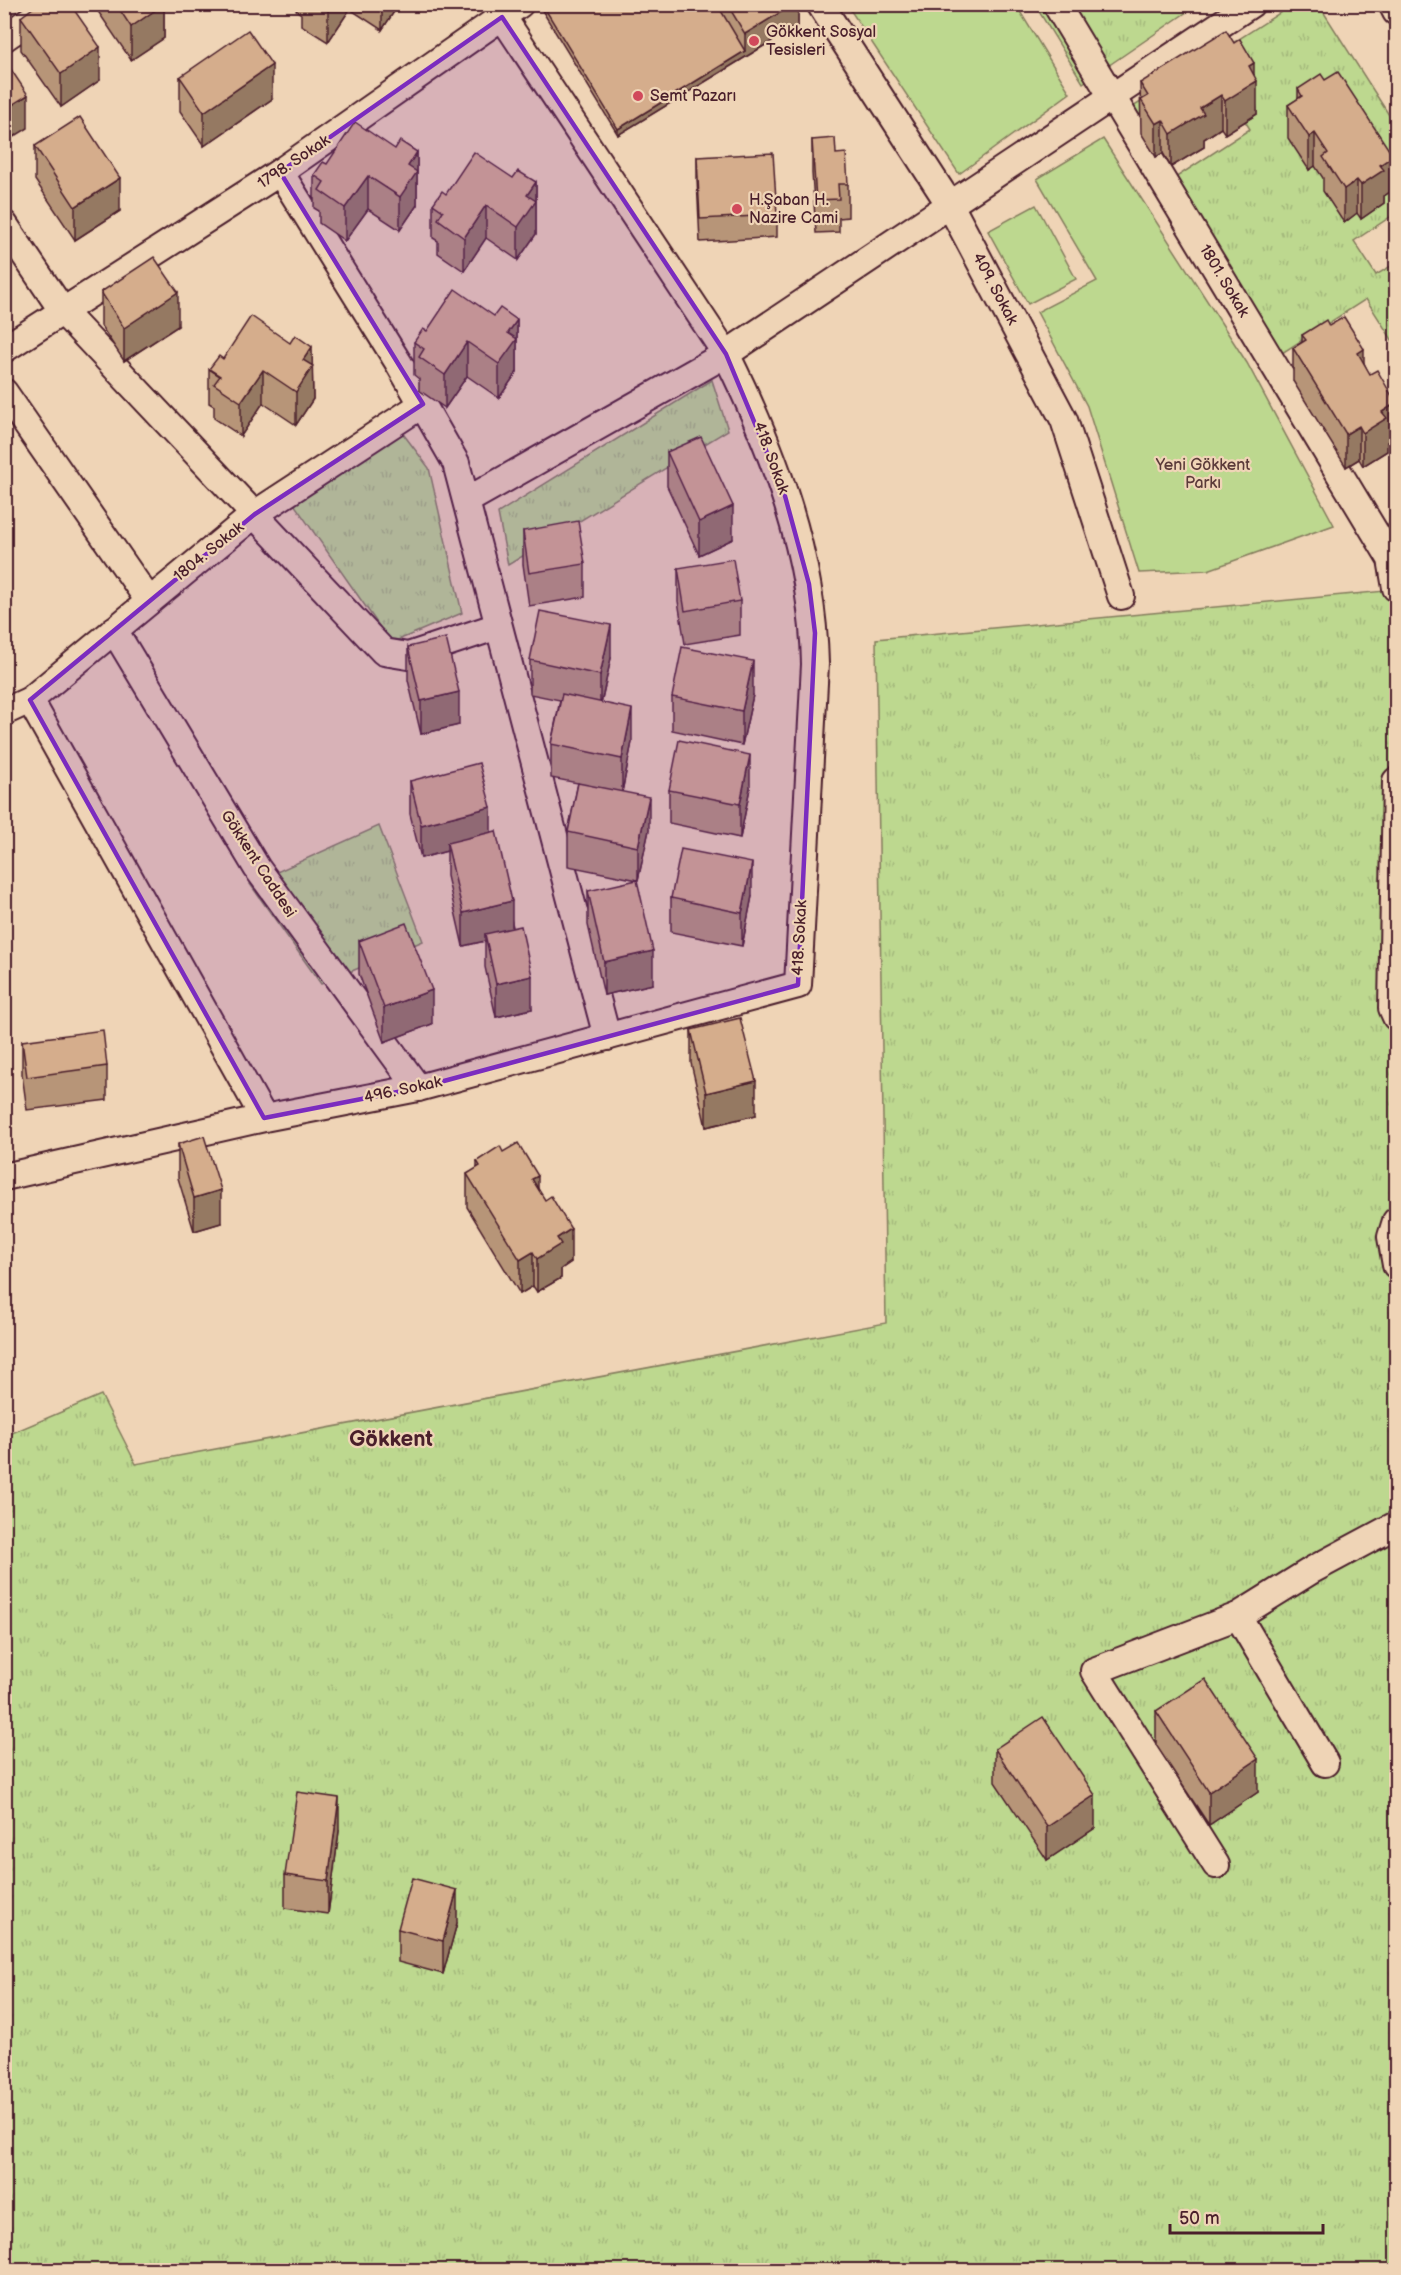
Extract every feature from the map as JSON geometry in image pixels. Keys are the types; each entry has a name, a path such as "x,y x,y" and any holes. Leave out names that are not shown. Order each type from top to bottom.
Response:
{"street":[{"path":"4,38 53,4"},
{"name":"409. Sokak","path":"820,4 950,205 1064,420 1121,596"},
{"name":"1801. Sokak","path":"1056,4 1394,559 1396,588"},
{"path":"468,500 726,354 1251,4"},
{"path":"1392,4 1396,12"},
{"name":"1798. Sokak","path":"4,349 64,313 280,172 505,9"},
{"name":"418. Sokak","path":"505,9 726,354 749,400 782,486 796,531 812,602 815,664 798,985"},
{"path":"280,172 423,404 456,463 468,500 498,627 607,1037"},
{"path":"4,224 64,313 384,652 408,656 498,627"},
{"path":"4,392 149,601"},
{"name":"1804. Sokak","path":"4,712 30,700 255,514 423,404"},
{"name":"Gökkent Caddesi","path":"114,630 257,868 418,1088"},
{"path":"30,700 264,1118"},
{"path":"1396,781 1392,1008 1396,1017"},
{"name":"496. Sokak","path":"4,1177 264,1118 418,1088 798,985"},
{"path":"1396,1221 1391,1237 1396,1265"},
{"path":"1216,1865 1094,1671 1238,1617 1312,1570 1396,1525"},
{"path":"1238,1617 1325,1763"}],"highlighted area":[{"path":"502,17 726,354 785,496 809,584 815,633 798,985 418,1088 264,1118 30,700 255,514 423,404 280,172"}],"green space":[{"path":"847,5 1016,5 1070,93 959,174"},
{"path":"1035,5 1197,5 1083,83"},
{"path":"1292,5 1319,5 1396,126 1396,213 1354,241 1376,275 1396,263 1396,346 1366,299 1265,364 1155,191 1250,129 1219,80 1124,141 1111,121"},
{"name":"Yeni Gökkent Parkı","path":"1103,139 1247,363 1334,525 1208,570 1139,573 1087,406 1037,312 1097,281 1037,179"},
{"path":"1036,205 1076,279 1028,304 988,231"},
{"path":"712,380 728,430 508,565 498,513"},
{"path":"401,431 429,468 462,613 391,643 292,501"},
{"path":"1396,590 1396,2270 5,2270 5,1436 101,1395 136,1464 886,1323 876,639"},
{"path":"379,826 423,941 321,984 250,884"}],"building":[{"path":"38,4 70,4 100,47 61,74 21,17"},
{"path":"116,4 164,4 131,27"},
{"path":"321,4 331,4 328,9"},
{"name":"Semt Pazarı","path":"542,4 717,4 745,51 618,129"},
{"path":"727,4 794,4 745,34"},
{"path":"248,30 272,65 204,112 180,77"},
{"path":"1226,30 1234,43 1240,39 1254,63 1249,66 1257,81 1225,101 1221,95 1200,108 1204,114 1171,134 1163,120 1156,124 1141,100 1148,96 1140,83"},
{"path":"4,59 28,95 4,110"},
{"path":"1338,72 1393,156 1380,165 1384,170 1361,185 1357,180 1344,189 1323,157 1328,153 1315,133 1309,137 1288,105 1302,96 1298,89 1321,74 1325,80"},
{"path":"80,117 120,178 75,207 35,146"},
{"path":"355,122 395,149 400,141 417,152 408,166 417,172 400,197 368,176 345,208 319,190 324,182 314,175 323,162 327,164"},
{"path":"835,138 836,154 846,153 848,184 838,184 839,199 816,200 812,140"},
{"path":"474,152 513,178 518,171 536,182 527,195 536,201 518,227 486,205 464,238 438,219 443,211 433,204 442,191 446,194"},
{"name":"H.Şaban H. Nazire Cami","path":"773,153 777,215 700,219 697,157"},
{"path":"154,257 178,292 124,328 101,292"},
{"path":"455,289 494,316 500,308 517,320 508,333 517,339 499,364 467,342 445,375 419,357 424,349 414,342 423,329 427,331"},
{"path":"251,316 290,343 295,335 312,347 303,360 313,366 296,392 263,370 241,402 214,384 220,376 209,369 219,356 223,359"},
{"path":"1344,317 1364,349 1358,353 1370,374 1377,370 1396,403 1382,412 1387,418 1363,433 1359,426 1346,434 1293,348 1306,340 1302,335 1326,320 1329,326"},
{"path":"701,437 733,506 699,522 667,452"},
{"path":"578,521 585,564 529,573 523,531"},
{"path":"733,559 740,601 685,611 678,568"},
{"path":"540,611 611,625 600,675 530,660"},
{"path":"446,638 459,692 421,701 408,647"},
{"path":"682,647 753,661 742,711 672,697"},
{"path":"562,694 632,709 622,759 551,744"},
{"path":"679,740 750,755 740,804 669,790"},
{"path":"479,763 491,807 421,825 410,781"},
{"path":"578,783 649,797 638,847 568,832"},
{"path":"496,831 512,901 463,913 447,843"},
{"path":"681,849 752,863 742,913 671,898"},
{"path":"637,880 653,951 604,962 588,891"},
{"path":"406,923 432,990 384,1008 359,941"},
{"path":"521,926 532,976 496,984 485,934"},
{"path":"740,1018 756,1081 706,1093 691,1030"},
{"path":"103,1030 107,1066 27,1077 22,1041"},
{"path":"204,1136 221,1190 194,1198 178,1144"},
{"path":"518,1143 538,1176 532,1179 545,1200 551,1196 571,1229 557,1238 561,1244 537,1259 533,1252 520,1260 467,1174 480,1166 477,1161 500,1146 503,1152"},
{"path":"1205,1679 1258,1759 1209,1792 1156,1711"},
{"path":"1043,1717 1095,1795 1047,1827 995,1749"},
{"path":"297,1792 339,1798 328,1881 285,1875"},
{"path":"412,1878 457,1890 443,1941 398,1929"}],"place":[{"name":"Gökkent Sosyal Tesisleri","path":"754,41"},
{"name":"Semt Pazarı","path":"638,96"},
{"name":"H.Şaban H. Nazire Cami","path":"737,209"}],"district":[{"name":"Gökkent","path":"391,1439"}]}
